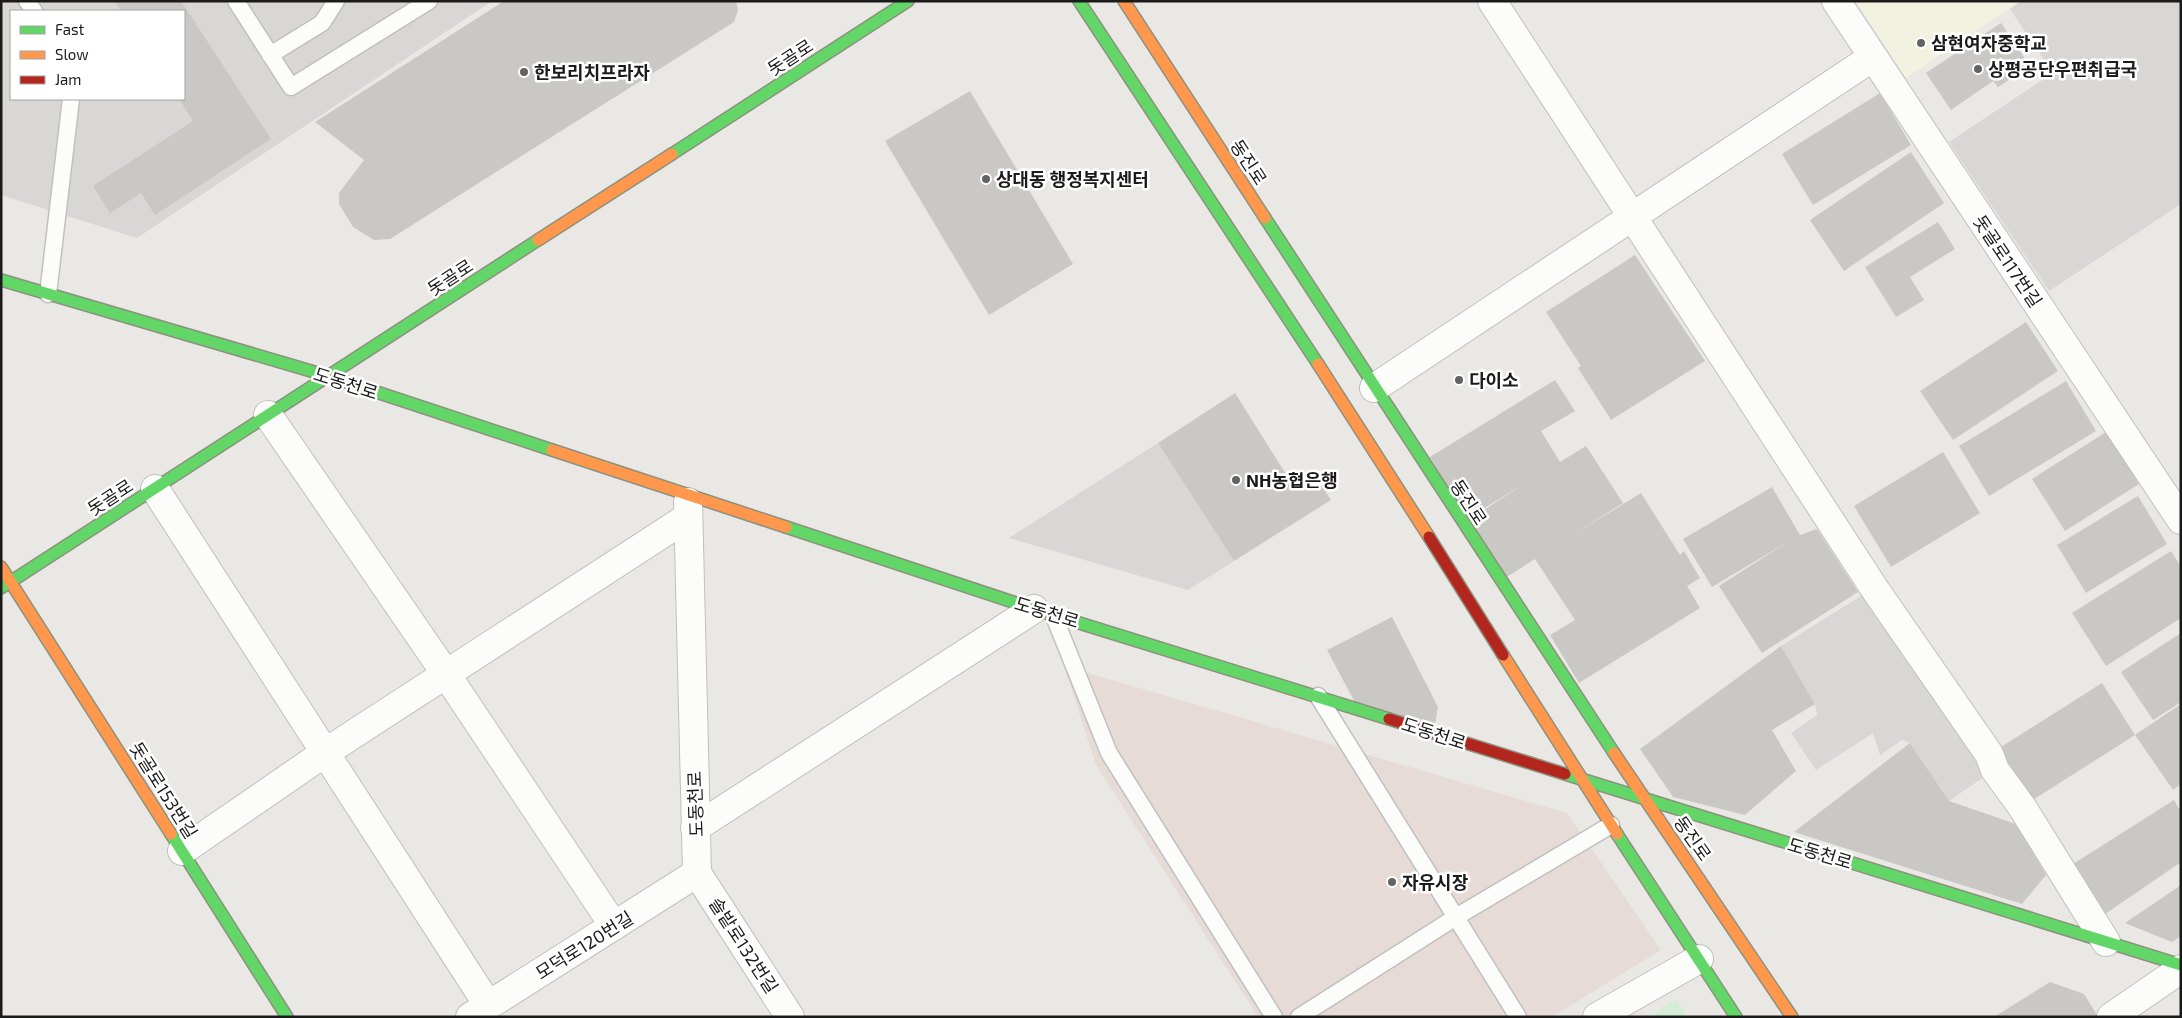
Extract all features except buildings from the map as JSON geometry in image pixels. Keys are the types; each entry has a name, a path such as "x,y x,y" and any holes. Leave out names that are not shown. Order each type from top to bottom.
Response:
{"street":[{"name":"돗골로","path":"6,585 908,1"},
{"path":"1079,1 1350,413 1611,825 1736,1017"},
{"name":"동진로","path":"1124,1 1374,388 1644,799 1734,928 1792,1017"},
{"path":"1492,1 1874,588 1989,754 1995,770 2022,807 2106,942"},
{"name":"돗골로117번길","path":"1836,1 2181,520"},
{"path":"1374,388 1873,56"},
{"name":"도동천로","path":"1,280 328,376 688,506 1318,696 1583,781 2181,965"},
{"path":"268,415 446,674 614,926"},
{"path":"155,489 326,752 479,1011"},
{"name":"도동천로","path":"688,506 697,873"},
{"path":"182,851 326,752 446,674 688,506"},
{"path":"1,567 6,585"},
{"name":"돗골로153번길","path":"6,585 182,851 287,1017"},
{"path":"695,828 1044,612"},
{"name":"모덕로120번길","path":"479,1011 697,873"},
{"name":"솔밭로132번길","path":"697,873 790,1017"},
{"path":"1597,1017 1699,959"},
{"path":"2111,1017 2181,969"}],"lane":[{"path":"236,1 291,86 429,1"},
{"path":"270,55 322,23 336,1"},
{"path":"48,294 71,100"},
{"path":"1044,612 1110,753 1274,1017"},
{"path":"1318,696 1518,1017"},
{"path":"1299,1017 1456,917 1611,825"}],"shaded area":[{"path":"1,1 492,1 137,238 1,195"},
{"name":"삼현여자중학교","path":"1856,1 2021,1 1906,78"},
{"path":"2021,1 2181,1 2181,204 2049,291 1949,142 2053,73 2010,9"},
{"path":"1158,443 1234,561 1188,590 1009,538"},
{"path":"1872,589 1994,770 1949,801 1910,743 1902,740 1880,755 1873,733 1816,770 1791,733 1817,715 1815,704 1781,646"},
{"name":"자유시장","path":"1064,666 1567,813 1661,950 1552,1017 1258,1017 1096,765"},
{"path":"1676,999 1688,1017 1650,1017"}],"traffic: fast":[{"path":"672,154 908,1"},
{"path":"1079,1 1318,364"},
{"path":"1265,218 1614,753"},
{"path":"1,588 538,240"},
{"path":"1,280 328,376 552,450"},
{"path":"786,527 1034,609 1389,719"},
{"path":"1565,774 2181,965"},
{"path":"171,834 287,1017"},
{"path":"1617,834 1736,1017"}],"traffic: slow":[{"path":"1124,1 1265,218"},
{"path":"538,240 672,154"},
{"path":"1318,364 1429,537"},
{"path":"552,450 786,527"},
{"path":"1,567 171,834"},
{"path":"1503,655 1617,834"},
{"path":"1614,753 1792,1017"}],"traffic: jam":[{"path":"1429,537 1503,655"},
{"path":"1389,719 1565,774"}],"place":[{"name":"삼현여자중학교","path":"1921,43"},
{"name":"상평공단우편취급국","path":"1978,69"},
{"name":"한보리치프라자","path":"524,72"},
{"name":"상대동 행정복지센터","path":"986,179"},
{"name":"다이소","path":"1459,380"},
{"name":"NH농협은행","path":"1236,480"},
{"name":"자유시장","path":"1392,882"}]}
